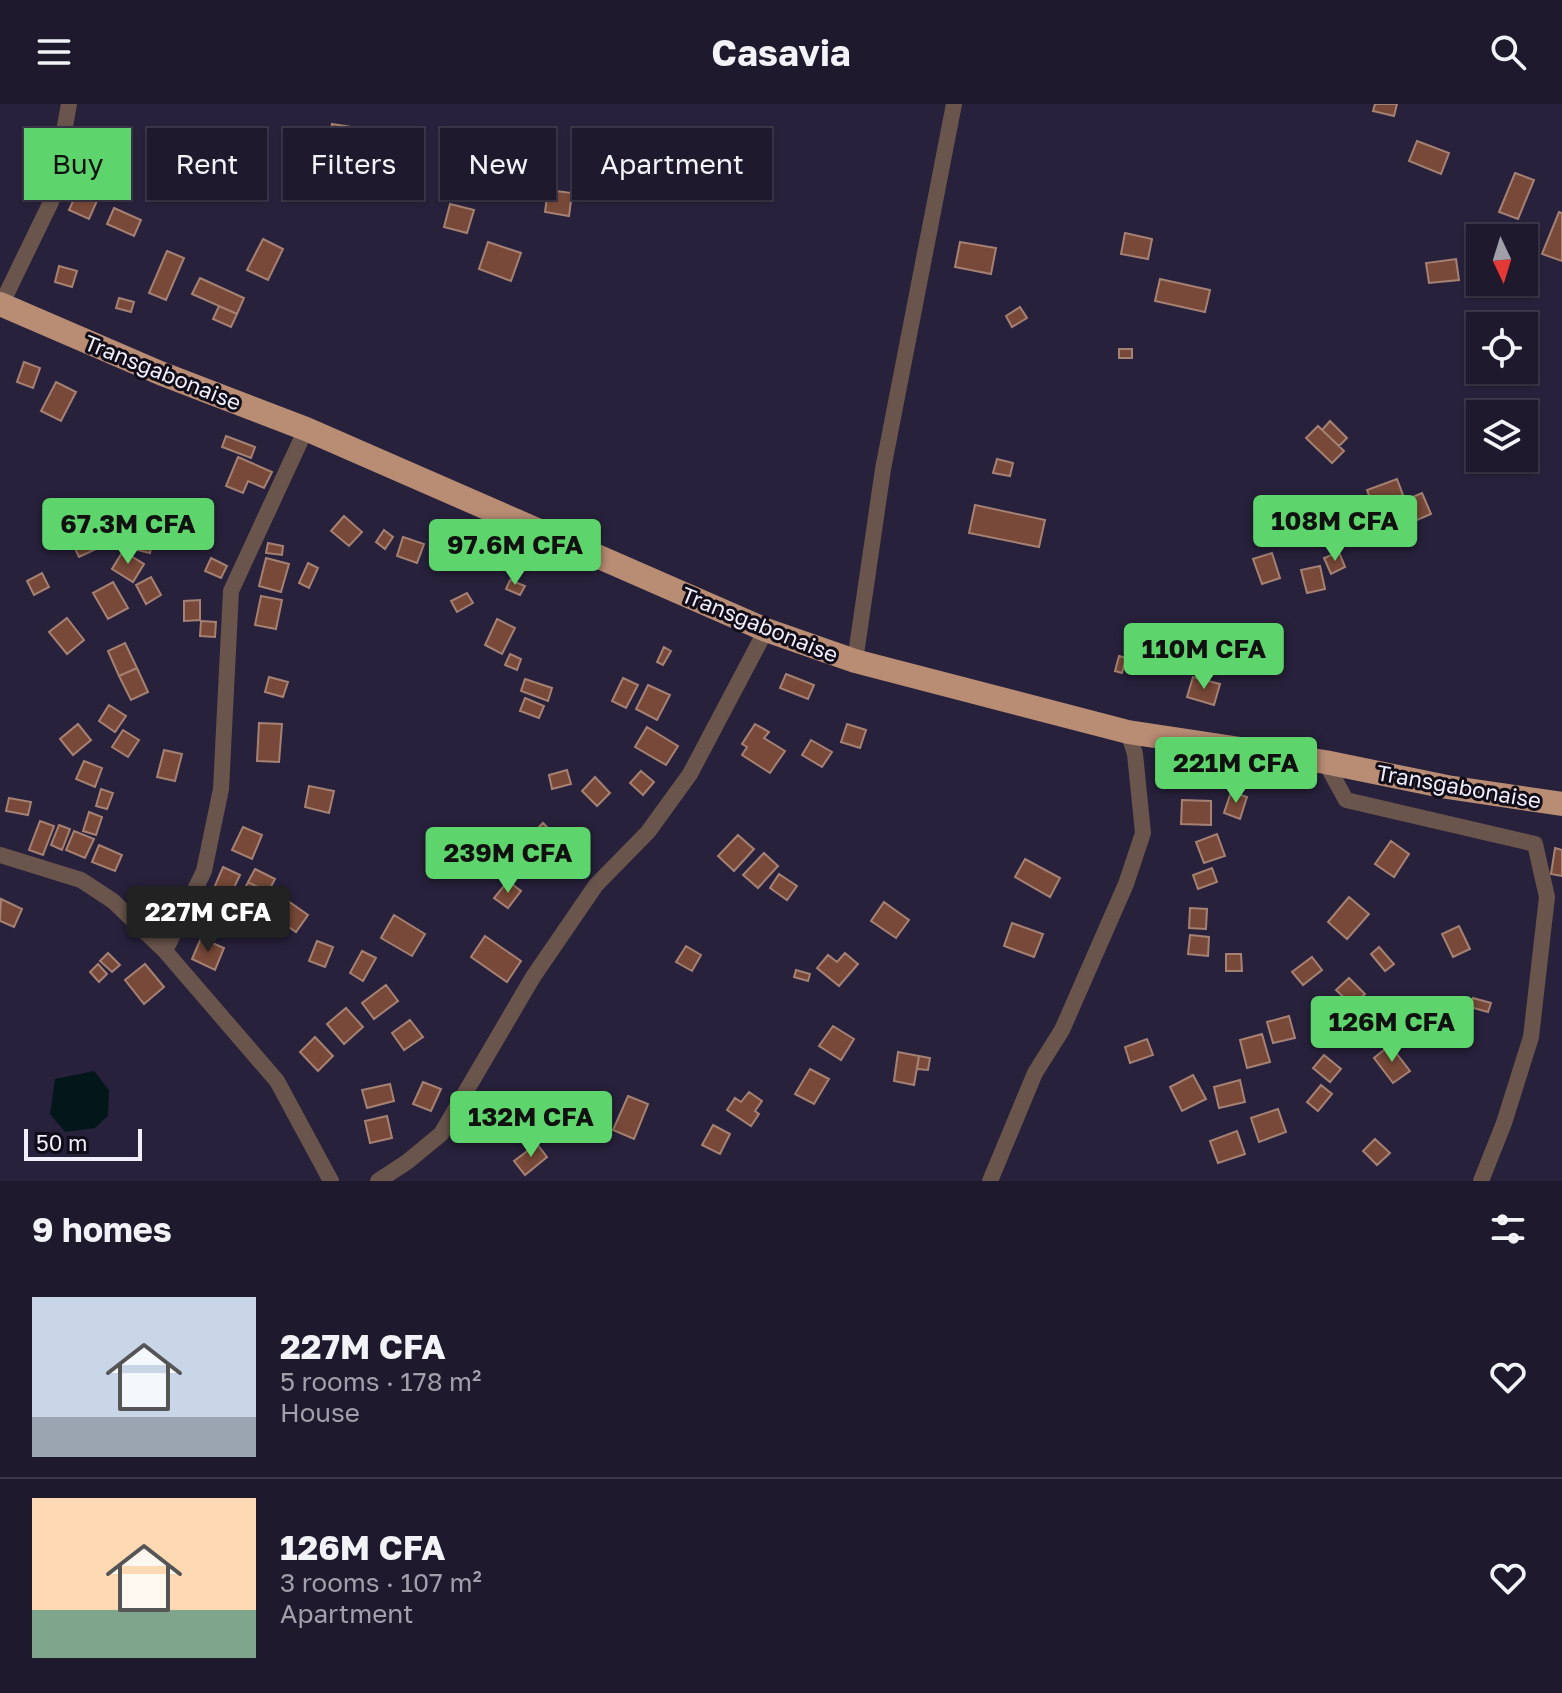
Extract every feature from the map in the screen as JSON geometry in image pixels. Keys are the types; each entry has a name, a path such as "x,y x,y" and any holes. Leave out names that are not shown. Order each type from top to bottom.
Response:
{"highway":[{"name":"Transgabonaise","path":"1,305 160,373 306,429 766,630 855,661 1128,732 1325,762 1447,787 1562,804"}],"street":[{"path":"1,305 51,202 69,104"},
{"path":"855,661 883,469 954,104"},
{"path":"165,951 204,871 221,789 231,591 306,429"},
{"path":"378,1181 441,1134 533,977 587,898 648,832 690,774 766,630"},
{"path":"990,1181 1035,1073 1062,1030 1126,884 1143,833 1135,754 1128,732"},
{"path":"1325,762 1346,800 1535,844 1547,897 1531,1037 1504,1123 1481,1181"},
{"path":"0,855 81,880 113,901 165,951 277,1081 331,1181"}],"shaded area":[{"path":"94,1071 109,1090 108,1116 95,1128 65,1132 50,1114 55,1079"}],"building":[{"path":"1375,104 1397,104 1394,116 1373,111"},
{"path":"332,124 352,127 352,128 331,128"},
{"path":"1417,141 1449,153 1441,174 1409,161"},
{"path":"1515,173 1534,180 1518,219 1499,212"},
{"path":"556,191 572,193 569,216 545,212 547,200 556,200"},
{"path":"74,200 97,200 89,219 69,210"},
{"path":"450,204 474,210 467,233 444,227"},
{"path":"114,208 141,220 134,236 107,224"},
{"path":"1559,212 1562,213 1562,261 1542,254"},
{"path":"1125,233 1152,239 1148,259 1121,254"},
{"path":"263,239 283,249 268,280 247,270"},
{"path":"488,242 521,253 511,281 479,269"},
{"path":"960,242 996,248 991,274 955,267"},
{"path":"167,251 184,258 166,300 149,293"},
{"path":"1456,259 1459,280 1429,283 1426,263"},
{"path":"59,266 77,271 72,287 55,282"},
{"path":"200,278 244,298 237,314 192,294"},
{"path":"1160,279 1210,290 1205,312 1155,301"},
{"path":"119,298 134,302 131,312 116,308"},
{"path":"219,306 237,314 231,327 213,319"},
{"path":"1020,307 1027,318 1012,327 1006,316"},
{"path":"1119,349 1132,349 1132,358 1119,358"},
{"path":"24,362 40,368 33,388 17,382"},
{"path":"56,382 76,392 61,421 41,411"},
{"path":"1330,421 1347,438 1339,446 1322,430"},
{"path":"1318,426 1344,451 1332,463 1306,438"},
{"path":"226,436 255,447 251,458 222,447"},
{"path":"238,457 272,472 264,488 248,481 243,493 226,486"},
{"path":"997,459 1013,463 1010,476 993,473"},
{"path":"1397,479 1403,495 1373,506 1367,490"},
{"path":"1422,493 1431,514 1403,526 1394,505"},
{"path":"975,505 1045,520 1039,547 969,533"},
{"path":"344,516 362,532 349,546 331,531"},
{"path":"84,524 96,549 79,557 67,532"},
{"path":"139,524 155,528 150,553 133,549"},
{"path":"384,530 393,537 385,549 376,542"},
{"path":"403,537 424,544 417,563 397,556"},
{"path":"268,543 283,546 282,555 266,553"},
{"path":"123,551 144,564 133,582 112,569"},
{"path":"1339,552 1345,567 1331,574 1324,558"},
{"path":"1272,553 1280,578 1262,584 1253,559"},
{"path":"211,558 227,566 221,578 205,571"},
{"path":"266,558 289,564 281,592 259,586"},
{"path":"308,563 318,568 309,588 299,583"},
{"path":"1320,566 1325,589 1307,593 1301,570"},
{"path":"42,573 49,587 34,595 27,581"},
{"path":"151,577 161,595 146,604 136,585"},
{"path":"510,580 525,586 520,595 506,589"},
{"path":"113,582 128,608 108,619 93,593"},
{"path":"467,593 473,603 457,612 451,601"},
{"path":"261,596 282,600 276,629 255,625"},
{"path":"200,600 200,620 184,621 184,601"},
{"path":"67,618 84,640 67,654 49,632"},
{"path":"497,619 515,628 502,654 485,645"},
{"path":"201,621 216,622 215,637 200,636"},
{"path":"125,643 137,668 119,676 108,651"},
{"path":"664,647 671,651 663,665 657,662"},
{"path":"510,654 521,659 517,670 505,665"},
{"path":"1119,656 1126,658 1122,673 1115,671"},
{"path":"137,668 148,692 131,700 119,676"},
{"path":"786,674 814,685 808,699 780,688"},
{"path":"269,677 288,682 283,697 265,692"},
{"path":"1193,677 1220,684 1214,705 1187,697"},
{"path":"623,678 638,685 626,708 612,701"},
{"path":"525,679 552,688 548,701 521,691"},
{"path":"648,685 670,695 657,720 636,709"},
{"path":"525,698 544,706 539,718 520,711"},
{"path":"109,705 126,716 115,732 99,721"},
{"path":"259,723 282,724 279,762 257,761"},
{"path":"78,724 91,740 73,755 60,739"},
{"path":"755,724 769,732 764,738 785,751 770,773 742,755 747,747 742,744"},
{"path":"847,724 866,730 860,748 841,742"},
{"path":"647,727 678,746 666,765 635,747"},
{"path":"123,730 139,740 128,757 112,747"},
{"path":"811,740 832,752 822,767 802,755"},
{"path":"164,750 182,754 175,781 157,777"},
{"path":"84,761 102,768 95,787 76,779"},
{"path":"567,770 571,784 552,789 549,775"},
{"path":"641,771 654,782 643,795 630,783"},
{"path":"595,777 610,793 597,806 582,791"},
{"path":"309,786 334,791 329,813 305,807"},
{"path":"101,789 113,793 107,809 96,806"},
{"path":"1231,792 1247,797 1240,819 1224,813"},
{"path":"9,798 31,802 28,815 6,811"},
{"path":"1182,800 1211,801 1211,825 1181,824"},
{"path":"89,812 102,817 96,835 83,831"},
{"path":"40,821 54,826 43,855 29,850"},
{"path":"543,823 561,841 535,867 517,849"},
{"path":"59,825 70,829 62,850 51,845"},
{"path":"243,827 262,835 252,859 232,850"},
{"path":"74,831 94,839 85,858 66,850"},
{"path":"1217,834 1225,856 1204,863 1196,842"},
{"path":"738,835 754,849 734,871 718,856"},
{"path":"1391,841 1409,854 1394,877 1375,864"},
{"path":"99,845 122,855 115,871 92,862"},
{"path":"1555,848 1562,850 1562,876 1551,874"},
{"path":"764,853 778,866 758,888 743,875"},
{"path":"1025,859 1060,878 1050,897 1015,877"},
{"path":"223,867 240,875 230,896 214,888"},
{"path":"1212,868 1217,882 1198,889 1193,875"},
{"path":"255,869 275,879 268,892 248,882"},
{"path":"779,874 797,886 787,900 770,888"},
{"path":"508,881 521,891 508,908 494,898"},
{"path":"248,882 268,892 258,912 238,902"},
{"path":"281,896 308,915 296,932 269,913"},
{"path":"1349,897 1369,914 1347,939 1328,922"},
{"path":"1,899 22,909 14,927 0,921"},
{"path":"884,902 909,920 896,938 871,921"},
{"path":"1190,908 1207,909 1206,929 1189,928"},
{"path":"394,915 425,934 412,956 381,938"},
{"path":"1012,923 1043,934 1034,957 1004,946"},
{"path":"1459,926 1470,949 1453,957 1442,934"},
{"path":"1190,935 1209,937 1208,956 1188,954"},
{"path":"485,936 521,961 507,982 471,957"},
{"path":"201,938 224,948 215,970 192,959"},
{"path":"317,941 333,947 325,967 309,961"},
{"path":"686,946 701,955 692,971 676,962"},
{"path":"1379,947 1394,964 1385,971 1371,954"},
{"path":"362,951 376,958 363,981 350,973"},
{"path":"108,953 120,965 112,972 100,961"},
{"path":"845,953 858,964 839,986 817,968 828,955 837,962"},
{"path":"1226,954 1241,954 1242,971 1226,971"},
{"path":"1312,957 1322,970 1303,985 1292,972"},
{"path":"98,964 107,974 99,982 90,972"},
{"path":"145,964 164,987 144,1004 125,980"},
{"path":"796,970 810,974 808,981 794,977"},
{"path":"1349,978 1365,994 1353,1006 1336,990"},
{"path":"386,985 398,1001 374,1019 362,1003"},
{"path":"1473,998 1491,1003 1488,1012 1470,1007"},
{"path":"346,1008 363,1027 344,1044 327,1024"},
{"path":"1289,1016 1295,1038 1273,1043 1267,1022"},
{"path":"410,1020 423,1037 404,1050 392,1033"},
{"path":"833,1026 854,1039 841,1060 819,1046"},
{"path":"1262,1034 1270,1062 1247,1068 1240,1040"},
{"path":"315,1037 333,1056 318,1071 300,1052"},
{"path":"1147,1039 1153,1055 1130,1063 1125,1047"},
{"path":"1390,1045 1410,1071 1393,1083 1374,1058"},
{"path":"898,1052 919,1056 914,1085 894,1081"},
{"path":"1324,1055 1341,1069 1330,1082 1313,1068"},
{"path":"919,1056 930,1058 928,1070 917,1069"},
{"path":"810,1069 829,1079 814,1104 795,1094"},
{"path":"1193,1075 1206,1099 1182,1111 1170,1087"},
{"path":"1240,1080 1245,1102 1219,1108 1214,1087"},
{"path":"423,1082 441,1089 431,1111 413,1104"},
{"path":"390,1084 394,1101 367,1108 362,1090"},
{"path":"1321,1085 1332,1094 1318,1111 1307,1102"},
{"path":"749,1092 762,1101 755,1111 759,1114 751,1126 727,1110 735,1098 741,1102"},
{"path":"628,1096 648,1104 634,1139 613,1130"},
{"path":"1278,1109 1286,1132 1259,1142 1251,1118"},
{"path":"387,1116 392,1138 370,1143 365,1121"},
{"path":"713,1125 730,1134 720,1154 702,1145"},
{"path":"1237,1131 1245,1154 1218,1163 1210,1141"},
{"path":"1375,1139 1390,1153 1377,1165 1363,1151"},
{"path":"537,1144 547,1157 525,1175 514,1161"}]}
